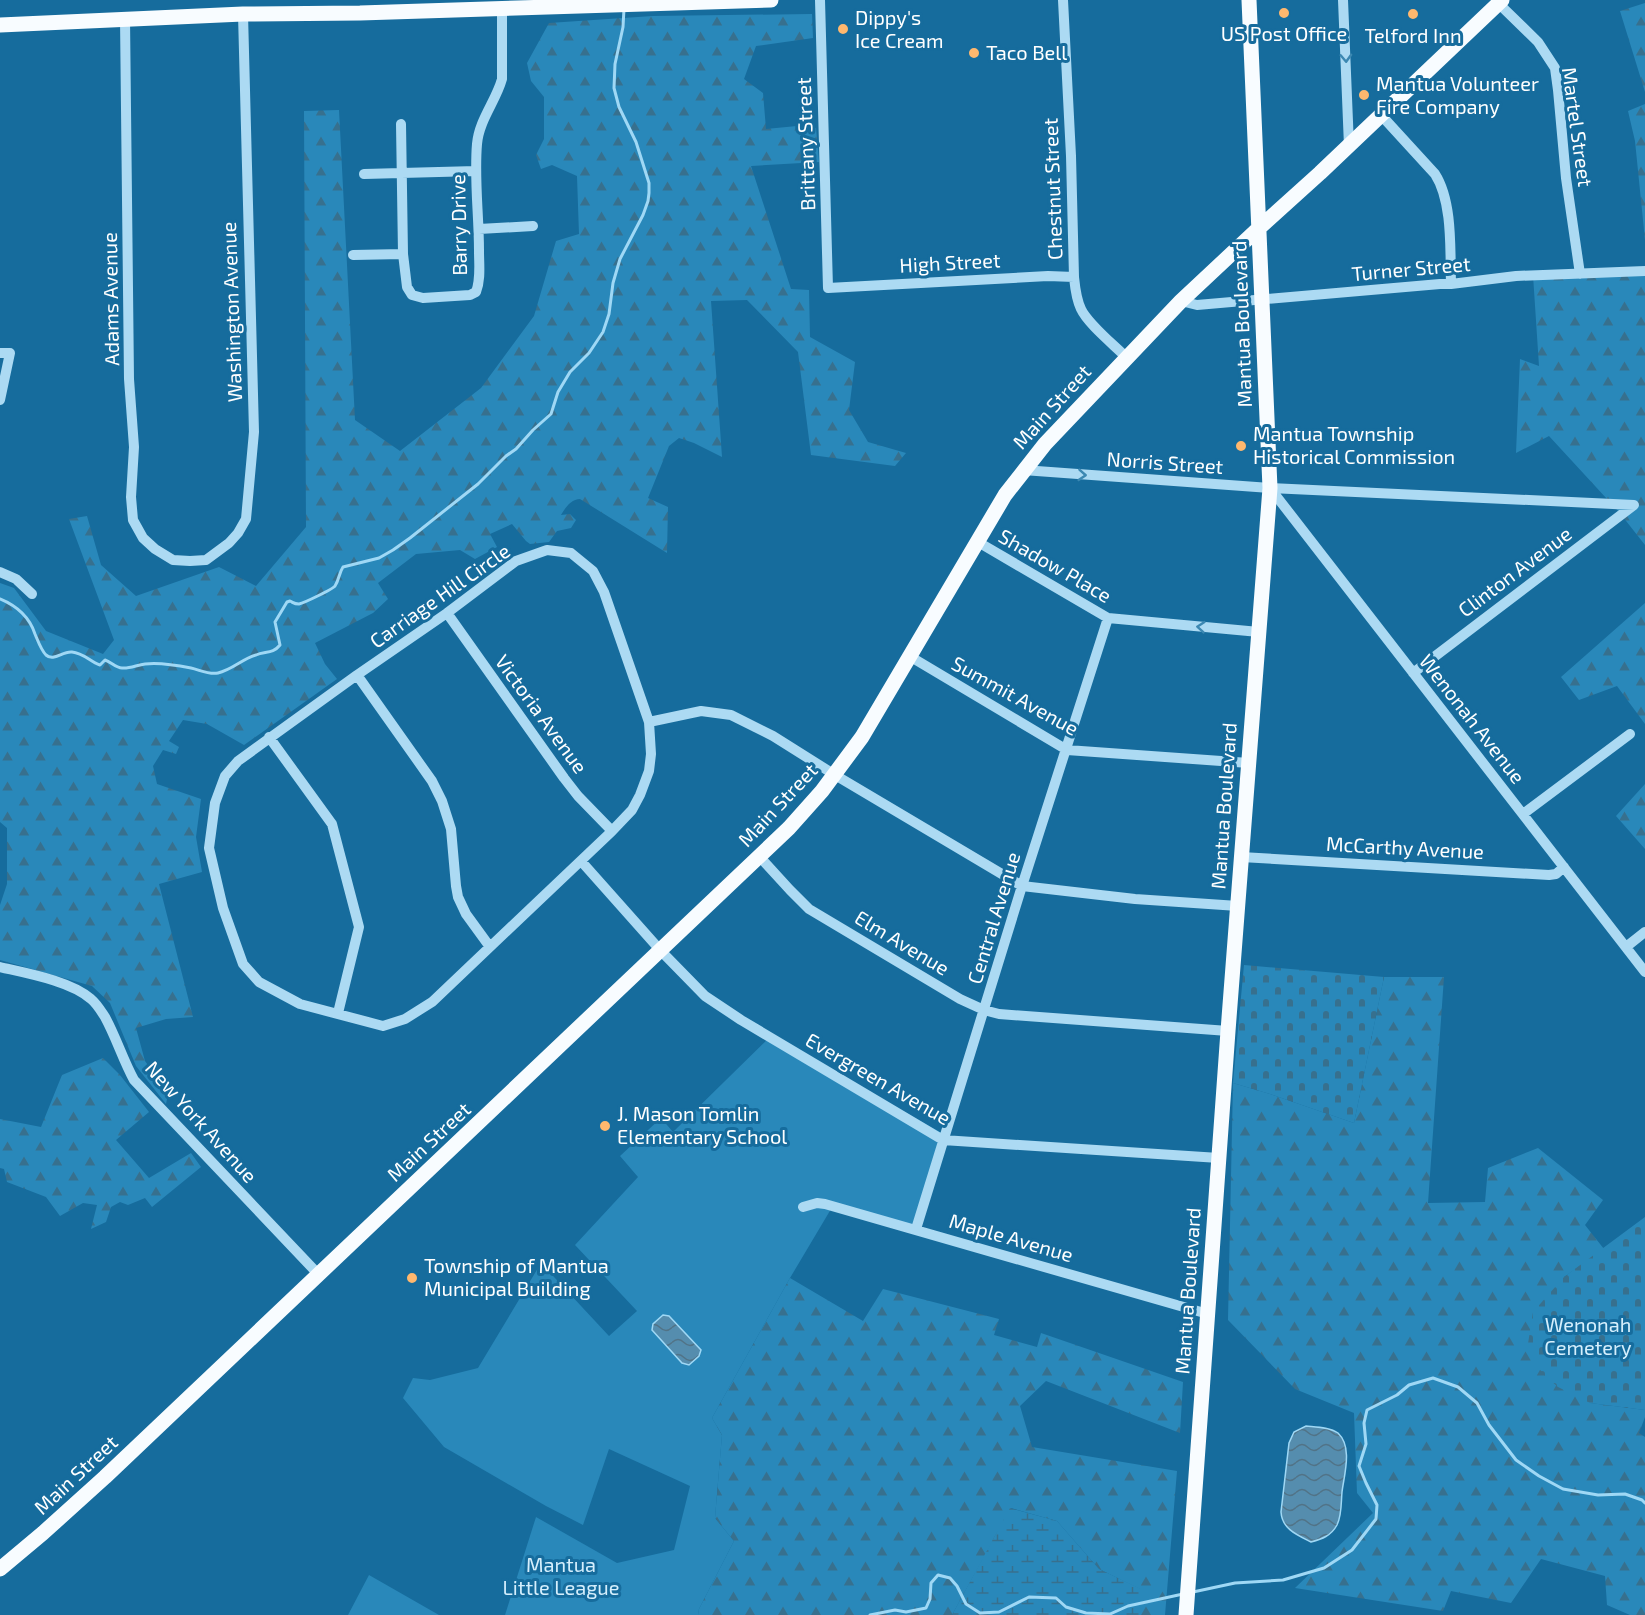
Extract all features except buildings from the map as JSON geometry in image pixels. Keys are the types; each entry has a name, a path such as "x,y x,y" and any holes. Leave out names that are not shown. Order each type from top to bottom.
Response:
{"main road":[{"path":"0,25 243,14 502,9 771,0"},
{"name":"Mantua Boulevard","path":"1187,1609 1228,1031 1231,905 1241,857 1270,488 1249,0"},
{"name":"Main Street","path":"0,1569 79,1502 661,951 806,810 835,776 862,737 1005,495 1045,444 1181,301 1258,228 1320,174 1500,2"},
{"path":"1228,258 1247,259 1254,263 1260,272"}],"street":[{"name":"Brittany Street","path":"820,0 828,288"},
{"name":"Chestnut Street","path":"1063,0 1071,156 1074,277 1077,296 1081,311 1126,357"},
{"path":"1343,0 1349,146"},
{"name":"Martel Street","path":"1500,2 1538,42 1555,68 1566,178 1580,274"},
{"name":"Barry Drive","path":"401,124 403,254 407,287 412,295 423,298 470,295 476,292 479,283 477,141 502,79 502,9"},
{"name":"Washington Avenue","path":"173,560 206,560 229,543 246,519 254,432 243,14"},
{"name":"Adams Avenue","path":"125,18 129,379 134,447 130,497 133,520 143,538 173,560"},
{"path":"1381,115 1440,181 1449,222 1451,284"},
{"path":"364,174 476,171"},
{"path":"479,229 533,226"},
{"path":"353,255 403,254"},
{"name":"Turner Street","path":"1181,301 1197,305 1451,284 1516,276 1645,271"},
{"name":"High Street","path":"828,288 1048,276 1074,277"},
{"path":"0,400 5,353"},
{"name":"Norris Street","path":"1023,470 1270,488 1628,504"},
{"name":"Wenonah Avenue","path":"1270,488 1645,972"},
{"name":"Clinton Avenue","path":"1413,672 1634,505 1628,504"},
{"name":"Shadow Place","path":"978,542 1108,618 1259,632"},
{"name":"Carriage Hill Circle","path":"547,550 571,553 593,571 604,592 649,722 651,754 649,771 632,810 581,861 432,1002 405,1019 383,1026 300,1004 260,982 243,964 223,908 209,848 215,803 225,776 238,761 357,675 447,614 516,561 547,550"},
{"path":"0,572 16,579 32,594"},
{"name":"Victoria Avenue","path":"447,614 564,778 612,831"},
{"name":"Central Avenue","path":"916,1229 1108,618"},
{"name":"Summit Avenue","path":"911,657 1067,750 1249,763"},
{"path":"357,675 432,781 442,801 451,829 458,897 466,914 490,947"},
{"path":"649,722 701,711 730,715 773,736 835,776 1022,886 1135,899 1231,905"},
{"path":"1522,814 1630,734"},
{"path":"269,737 332,824 359,927 338,1013"},
{"name":"Elm Avenue","path":"759,856 809,909 960,999 984,1010 999,1014 1228,1031"},
{"name":"McCarthy Avenue","path":"1241,857 1549,875 1556,874 1564,867"},
{"name":"Evergreen Avenue","path":"581,861 661,951 716,1005 943,1140 1219,1158"},
{"path":"1626,947 1645,932"},
{"name":"New York Avenue","path":"0,967 74,988 90,998 106,1019 134,1080 319,1275"},
{"name":"Maple Avenue","path":"803,1207 817,1203 825,1204 1208,1314"}],"green space":[{"path":"1645,3 1645,92 1620,11"},
{"path":"812,14 813,38 756,46 744,79 763,93 766,129 797,126 816,128 819,162 751,166 791,289 809,290 810,337 855,362 849,410 868,442 906,453 895,466 811,455 798,352 747,300 711,301 722,457 679,438 669,446 648,498 668,507 667,553 577,499 566,507 561,515 570,514 576,520 571,528 557,531 549,542 530,544 512,524 490,534 497,547 475,559 460,550 416,554 378,583 388,599 373,613 315,643 325,664 337,679 244,745 207,724 183,720 169,741 179,747 176,754 163,750 153,766 157,784 201,799 196,837 202,872 159,884 193,1017 166,1019 136,1028 145,1061 168,1094 166,1104 136,1066 110,1003 92,986 0,960 0,905 7,884 7,828 0,822 0,583 14,588 46,631 103,654 114,640 69,519 87,516 101,565 136,596 219,567 256,586 306,527 304,111 339,110 355,420 400,451 481,388 534,316 556,241 579,234 577,176 552,165 541,169 536,155 544,139 544,97 531,81 527,63 549,23 653,16"},
{"path":"1645,104 1645,240 1635,141 1628,111"},
{"path":"1645,268 1645,545 1619,512 1549,436 1516,453 1520,359 1539,366 1533,275"},
{"path":"1645,603 1645,724 1617,686 1579,700 1561,677"},
{"path":"1645,784 1645,849 1616,816"},
{"path":"1244,965 1384,977 1354,1123 1233,1083"},
{"path":"1384,977 1444,977 1428,1203 1485,1202 1488,1168 1538,1148 1603,1200 1585,1225 1604,1249 1564,1277 1590,1403 1645,1410 1639,1433 1645,1437 1645,1615 1630,1615 1607,1605 1605,1576 1541,1559 1511,1603 1451,1591 1443,1611 1295,1588 1373,1513 1357,1493 1354,1413 1295,1389 1228,1320 1233,1083 1354,1123"},
{"name":"Mantua Little League","path":"771,1036 947,1136 917,1226 834,1204 790,1278 712,1418 722,1435 715,1518 734,1541 698,1615 505,1615 536,1517 617,1563 674,1550 690,1486 609,1449 583,1525 444,1447 403,1398 413,1378 430,1380 478,1368 541,1263 609,1336 637,1311 575,1245 638,1177 620,1156 661,1118 673,1132"},
{"path":"103,1058 120,1075 149,1112 116,1140 149,1178 191,1153 201,1167 152,1207 145,1198 128,1205 120,1202 111,1207 106,1222 91,1229 97,1205 83,1203 60,1216 46,1197 7,1182 4,1169 0,1168 0,1119 41,1127 62,1075"},
{"name":"Wenonah Cemetery","path":"1645,1217 1645,1410 1590,1403 1558,1387 1543,1374 1527,1350 1533,1312 1564,1277"},
{"path":"790,1278 863,1321 883,1289 999,1319 994,1335 1037,1347 1041,1333 1183,1382 1180,1433 1046,1381 1020,1406 1032,1447 1177,1471 1165,1615 1141,1615 1140,1589 1099,1569 1057,1521 1011,1508 952,1615 698,1615 734,1541 715,1518 722,1435 712,1418"},
{"path":"1010,1508 1057,1521 1099,1569 1141,1589 1141,1615 952,1615"},
{"path":"369,1575 439,1615 348,1615"}],"water":[{"path":"663,1315 669,1316 701,1350 699,1356 689,1365 682,1363 652,1330 653,1324"},
{"path":"1306,1426 1327,1428 1338,1433 1343,1439 1346,1453 1339,1521 1329,1534 1311,1542 1287,1527 1281,1512 1289,1443 1294,1432"}],"waterway":[{"path":"0,599 17,608 26,617 43,651 49,657 72,652 100,665 105,660 120,668 156,663 211,673 223,672 251,657 275,650 280,645 275,622 287,602 299,604 318,596 335,586 343,567 379,558 393,550 478,484 516,449 551,414 558,392 570,372 589,353 603,332 620,259 648,201 649,183 636,142 619,107 614,88 615,64 623,27 624,9"},
{"path":"1193,1592 1235,1583 1283,1580 1324,1568 1352,1550 1376,1519 1377,1505 1359,1466 1366,1444 1364,1423 1367,1410 1397,1395 1409,1385 1433,1378 1458,1387 1477,1403 1489,1425 1516,1460 1539,1476 1563,1489 1598,1495 1625,1494 1645,1503"},
{"path":"870,1615 895,1610 906,1612 926,1608 930,1599 931,1583 938,1575 950,1578 966,1604 980,1613 999,1612 1029,1597 1056,1598 1066,1607 1086,1613 1110,1614 1128,1606 1183,1594"}],"place":[{"name":"US Post Office","path":"1284,13"},
{"name":"Telford Inn","path":"1413,14"},
{"name":"Dippy's Ice Cream","path":"843,29"},
{"name":"Taco Bell","path":"974,53"},
{"name":"Mantua Volunteer Fire Company","path":"1364,95"},
{"name":"Mantua Township Historical Commission","path":"1241,446"},
{"name":"J. Mason Tomlin Elementary School","path":"605,1126"},
{"name":"Township of Mantua Municipal Building","path":"412,1278"}]}
